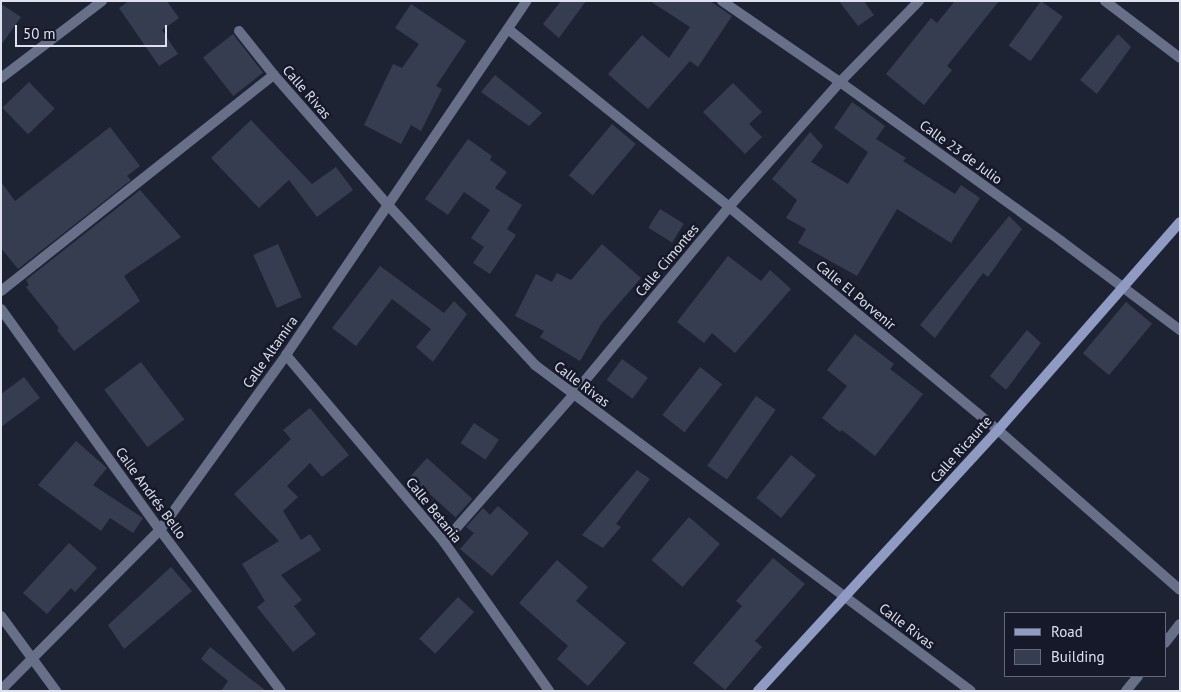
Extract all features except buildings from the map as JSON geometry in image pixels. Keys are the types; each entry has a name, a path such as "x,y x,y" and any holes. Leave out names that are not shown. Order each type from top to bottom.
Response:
{"street":[{"path":"1,78 102,1"},
{"name":"Calle Altamira","path":"1,690 160,530 286,355 386,204 527,1"},
{"name":"Calle 23 de Julio","path":"722,1 840,82 1180,330"},
{"name":"Calle Cimontes","path":"444,542 573,395 729,207 840,82 919,1"},
{"path":"1105,1 1180,58"},
{"name":"Calle El Porvenir","path":"508,28 729,207 998,430 1180,590"},
{"name":"Calle Rivas","path":"239,31 274,75 386,204 535,365 971,691"},
{"path":"1,291 274,75"},
{"name":"Calle Ricaurte","path":"758,691 998,430 1122,286 1180,222"},
{"name":"Calle Andrés Bello","path":"1,308 160,530 281,691"},
{"name":"Calle Betania","path":"286,355 444,542 549,691"},
{"path":"1,616 56,691"},
{"path":"1166,642 1180,624"},
{"path":"1126,691 1137,677"}]}
